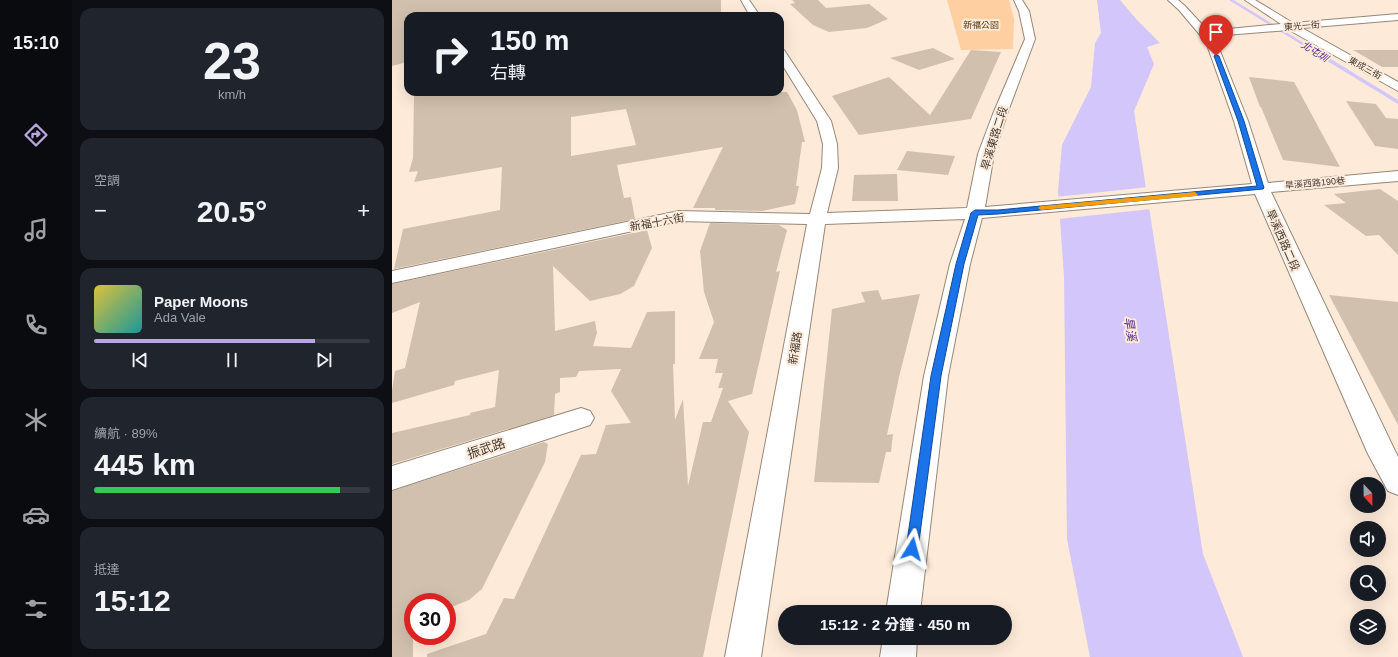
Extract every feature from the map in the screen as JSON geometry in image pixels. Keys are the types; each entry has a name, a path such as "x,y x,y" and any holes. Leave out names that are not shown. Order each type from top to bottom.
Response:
{"street":[{"path":"745,0 752,12"},
{"name":"旱溪東路二段","path":"904,605 936,376 960,264 975,213 986,154 1000,114 1030,39 1024,11 1018,0"},
{"name":"旱溪西路二段","path":"1172,0 1182,8 1206,34 1211,42 1241,121 1261,188 1319,320 1382,454 1398,483"},
{"name":"東成三街","path":"1249,0 1292,27 1392,79 1398,87"},
{"name":"東光一街","path":"1206,34 1398,17"},
{"name":"新福路","path":"744,657 817,219 830,168 830,144 824,121 784,58"},
{"name":"旱溪西路190巷","path":"998,212 1398,176"},
{"name":"新福十六街","path":"392,277 679,216 817,219 998,212"},
{"name":"振武路","path":"392,478 581,418"},
{"path":"898,657 899,645"}],"green space":[{"name":"新福公園","path":"947,0 1009,0 1014,19 1013,49 961,50"}],"water":[{"name":"旱溪","path":"1097,0 1120,0 1160,43 1147,47 1154,64 1134,111 1203,554 1243,657 1090,657 1067,539 1064,276 1058,191 1062,145 1091,87 1095,43 1101,33"}],"pier":[{"path":"1148,187 1151,209 1058,219 1056,197"}],"building":[{"path":"392,0 721,0 721,12 404,12 404,63 392,66"},
{"path":"792,0 818,0 826,8 869,4 888,19 867,28 829,32 813,25 790,4 795,3"},
{"path":"933,48 955,59 919,70 890,58"},
{"path":"971,50 1001,52 971,119 859,135 832,96 889,77 930,115"},
{"path":"1353,50 1398,50 1398,67 1382,67"},
{"path":"1249,77 1294,82 1340,167 1283,160"},
{"path":"784,92 787,92 797,110 805,142 802,142 796,186 799,186 795,204 762,211 693,208 723,147 617,165 624,198 631,197 635,219 394,269 403,229 500,210 502,167 414,182 418,171 409,172 413,158 414,96 784,96","holes":["626,109 636,145 571,156 571,117"]},
{"path":"1346,101 1376,104 1386,118 1398,119 1398,149 1375,146"},
{"path":"907,151 955,156 948,175 897,170"},
{"path":"897,174 898,201 852,201 854,175"},
{"path":"1380,189 1398,201 1398,255 1379,235 1366,236 1324,205 1346,203 1334,194"},
{"path":"710,223 779,225 787,230 776,272 780,271 752,394 728,401 749,432 703,657 427,657 427,654 486,634 504,598 514,599 581,455 596,454 606,425 631,423 611,391 621,369 579,371 576,377 560,378 560,392 555,394 554,415 392,464 392,433 470,415 470,413 495,407 499,370 455,381 454,385 392,403 395,371 405,368 420,302 392,313 392,284 647,230 652,248 634,286 620,294 590,301 553,266 555,331 595,321 597,333 593,346 631,348 647,312 675,311 675,364 673,364 675,420 683,399 688,486 703,422 711,422 723,388 718,388 723,373 715,373 718,359 699,359 714,322 704,292 700,251"},
{"path":"878,290 882,300 920,294 899,377 887,435 893,434 891,452 886,452 879,483 814,482 832,309 865,302 861,292"},
{"path":"1329,295 1398,302 1398,425"},
{"path":"544,442 548,444 545,462 482,589 469,600 456,605 456,593 404,593 404,645 413,645 413,657 392,657 392,491"}],"waterway":[{"path":"682,0 689,3 693,10 691,12"},
{"name":"北屯圳","path":"1231,0 1326,58"},
{"name":"北屯圳","path":"1324,57 1398,102"}],"slow traffic":[{"path":"1041,208 1195,195"}],"route":[{"path":"912,549 936,376 960,264 975,213 1261,188 1241,121 1216,56"}]}
